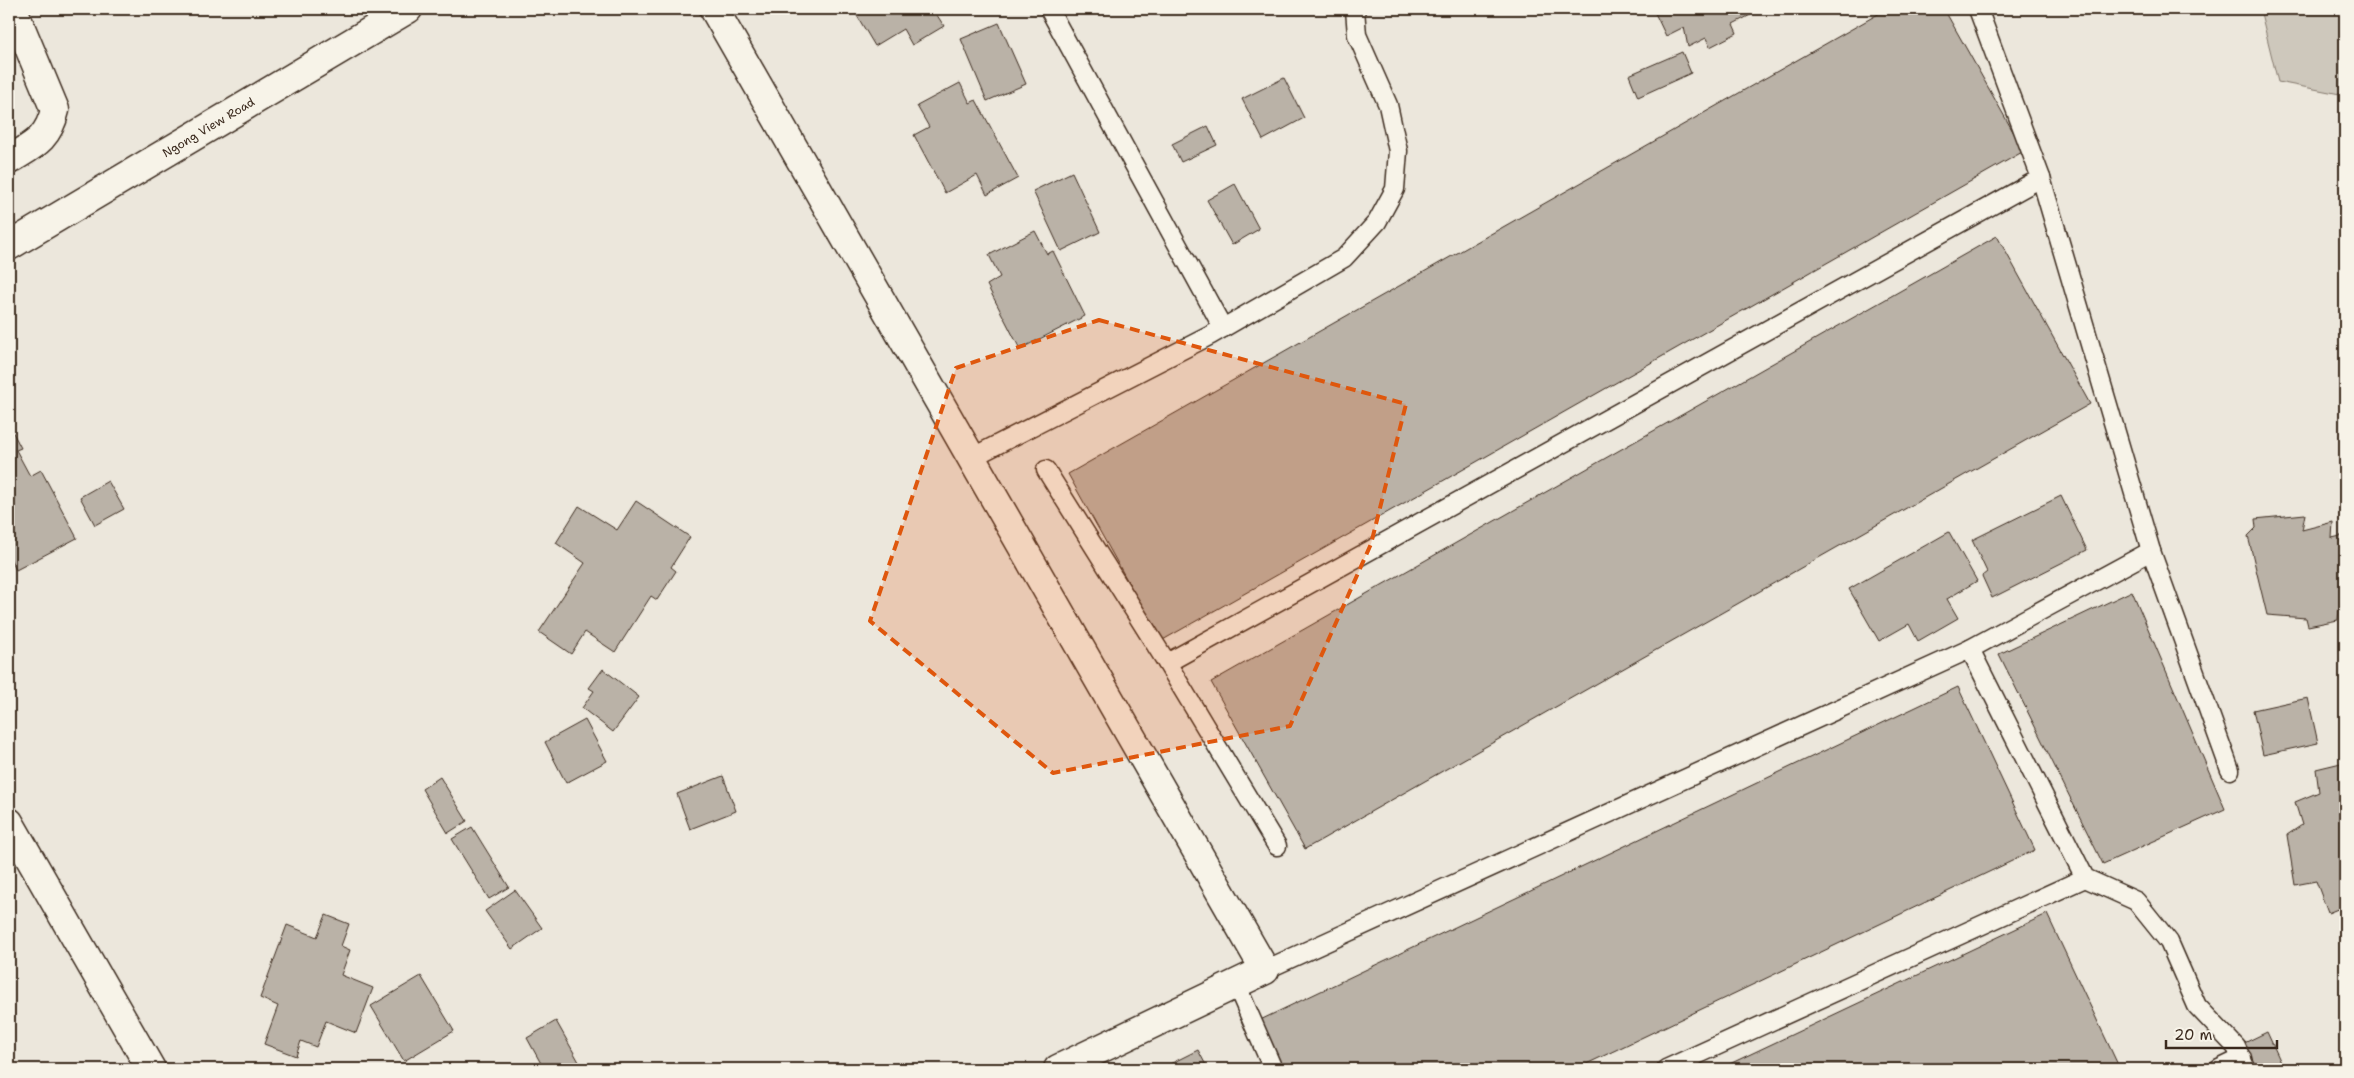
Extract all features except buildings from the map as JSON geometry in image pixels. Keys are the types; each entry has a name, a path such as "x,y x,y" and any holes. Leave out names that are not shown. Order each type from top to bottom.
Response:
{"street":[{"path":"9,160 38,142 51,126 55,110 14,9"},
{"name":"Ngong View Road","path":"9,246 408,9"},
{"path":"714,9 1265,970 1058,1069"},
{"path":"9,822 151,1069"}],"lane":[{"path":"1049,9 1223,328"},
{"path":"971,458 1223,328 1344,258 1377,222 1394,189 1398,151 1388,105 1357,35 1355,9"},
{"path":"1978,9 2041,178 2151,552 2230,770"},
{"path":"1167,663 2041,178"},
{"path":"1046,470 1167,663 1277,846"},
{"path":"1265,970 1970,649 2151,552"},
{"path":"1970,649 2085,878 2136,901 2169,942 2197,1006 2236,1047 2244,1064 2219,1069"},
{"path":"1666,1069 2085,878"},
{"path":"1236,984 1273,1069"}],"highlighted area":[{"path":"1099,320 1406,404 1371,544 1290,726 1053,773 870,621 956,368"}],"shaded area":[{"path":"2260,9 2345,9 2345,95 2278,82"}]}
